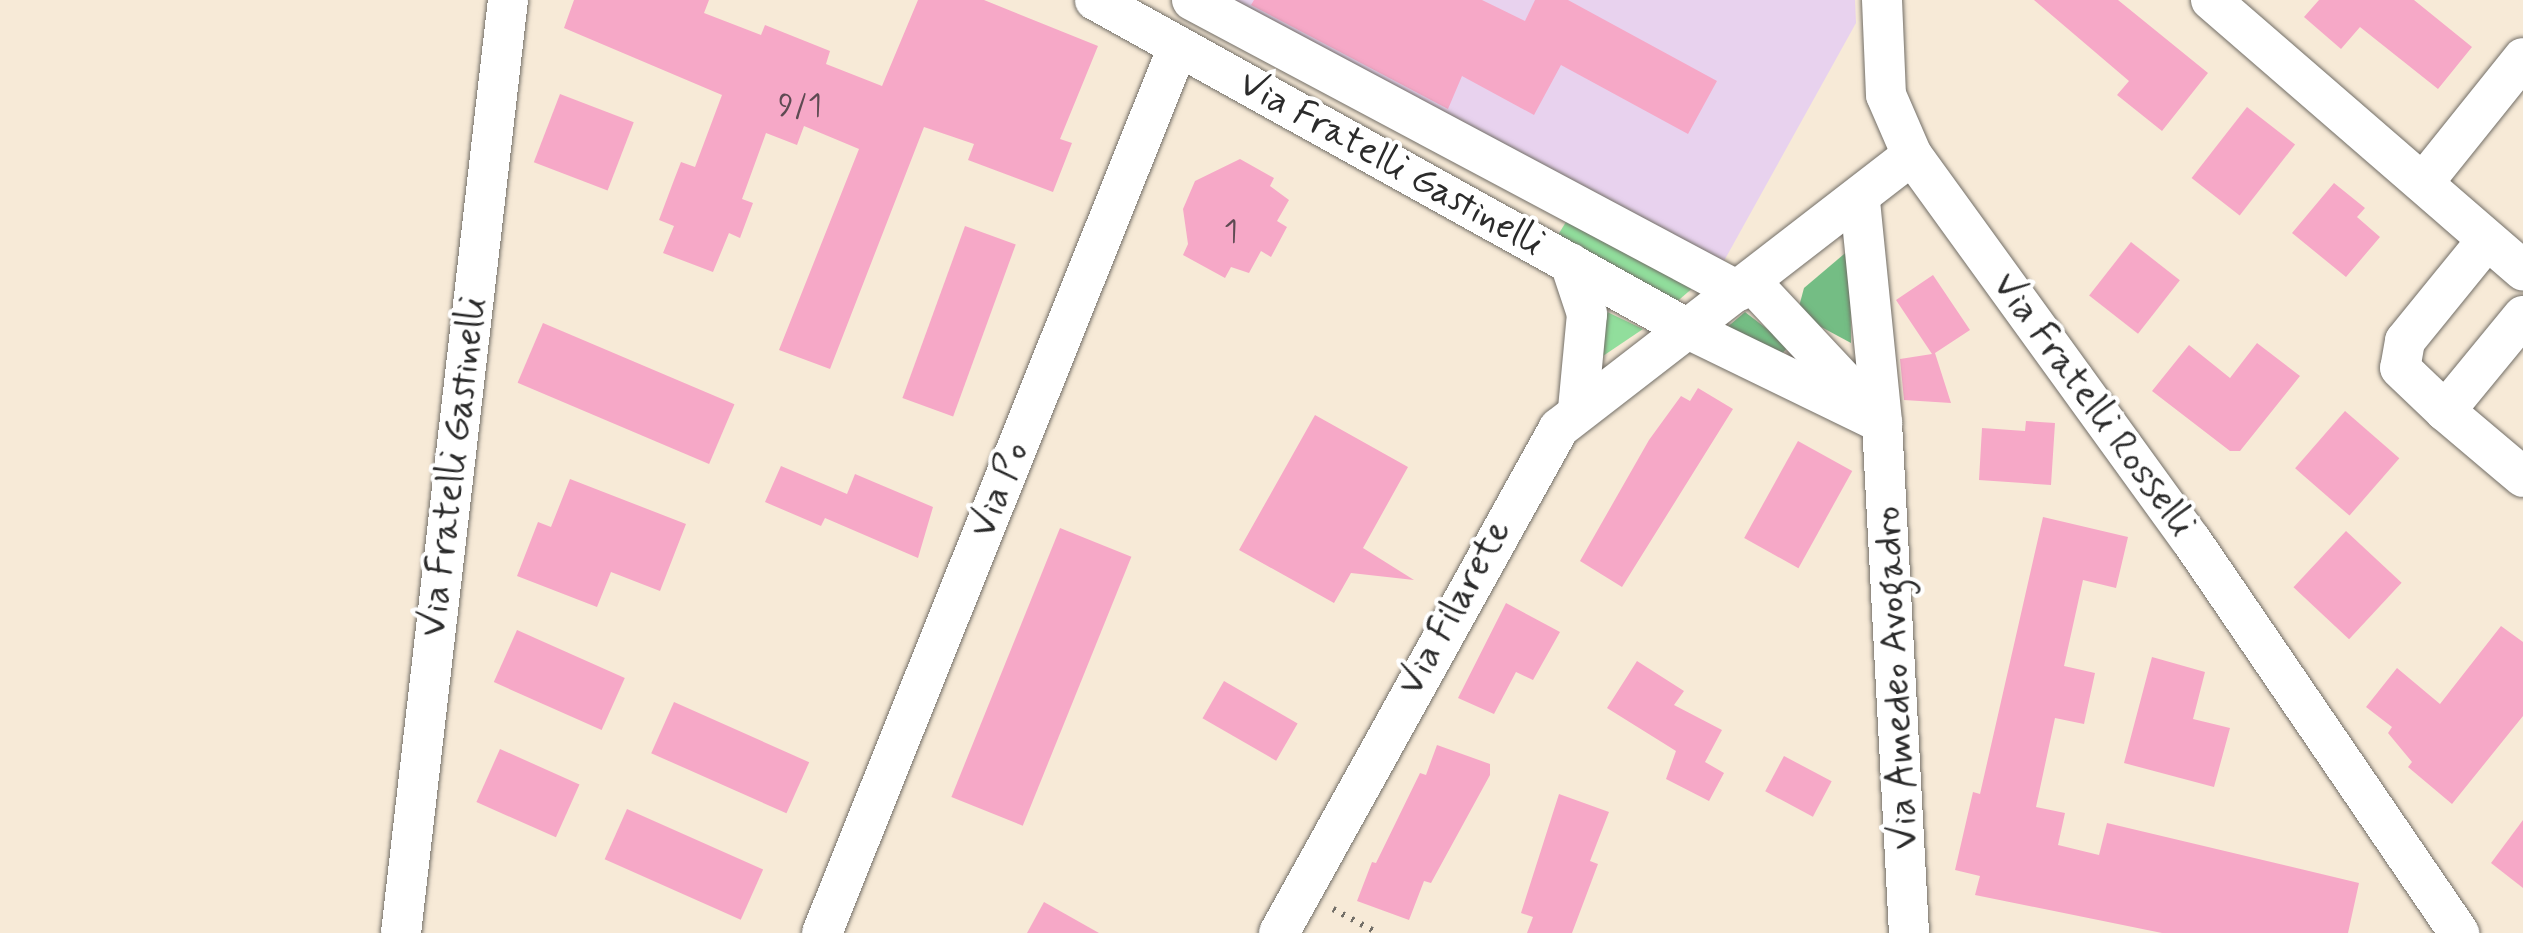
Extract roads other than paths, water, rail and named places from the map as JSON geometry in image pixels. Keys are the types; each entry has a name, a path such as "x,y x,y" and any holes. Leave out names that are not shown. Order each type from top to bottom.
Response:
{"street":[{"name":"Via Fratelli Gastinelli","path":"401,933 508,0"},
{"name":"Via Fratelli Gastinelli","path":"1096,0 1686,328 1882,423"},
{"path":"1192,0 1744,286 1882,423"},
{"name":"Via Fratelli Rosselli","path":"1882,0 1886,95 1912,155 2191,540 2343,790 2459,933"},
{"path":"2210,0 2523,270"},
{"name":"Via Po","path":"822,933 1178,47"},
{"path":"2423,183 2523,58"},
{"path":"1686,328 1860,201 1912,155"},
{"name":"Via Amedeo Avogadro","path":"1860,201 1882,423 1909,933"},
{"path":"2487,240 2399,352 2406,378 2523,477"},
{"path":"1570,263 1587,314 1578,410"},
{"path":"2445,410 2523,316"},
{"name":"Via Filarete","path":"1279,933 1542,450 1578,410 1686,328"}]}
